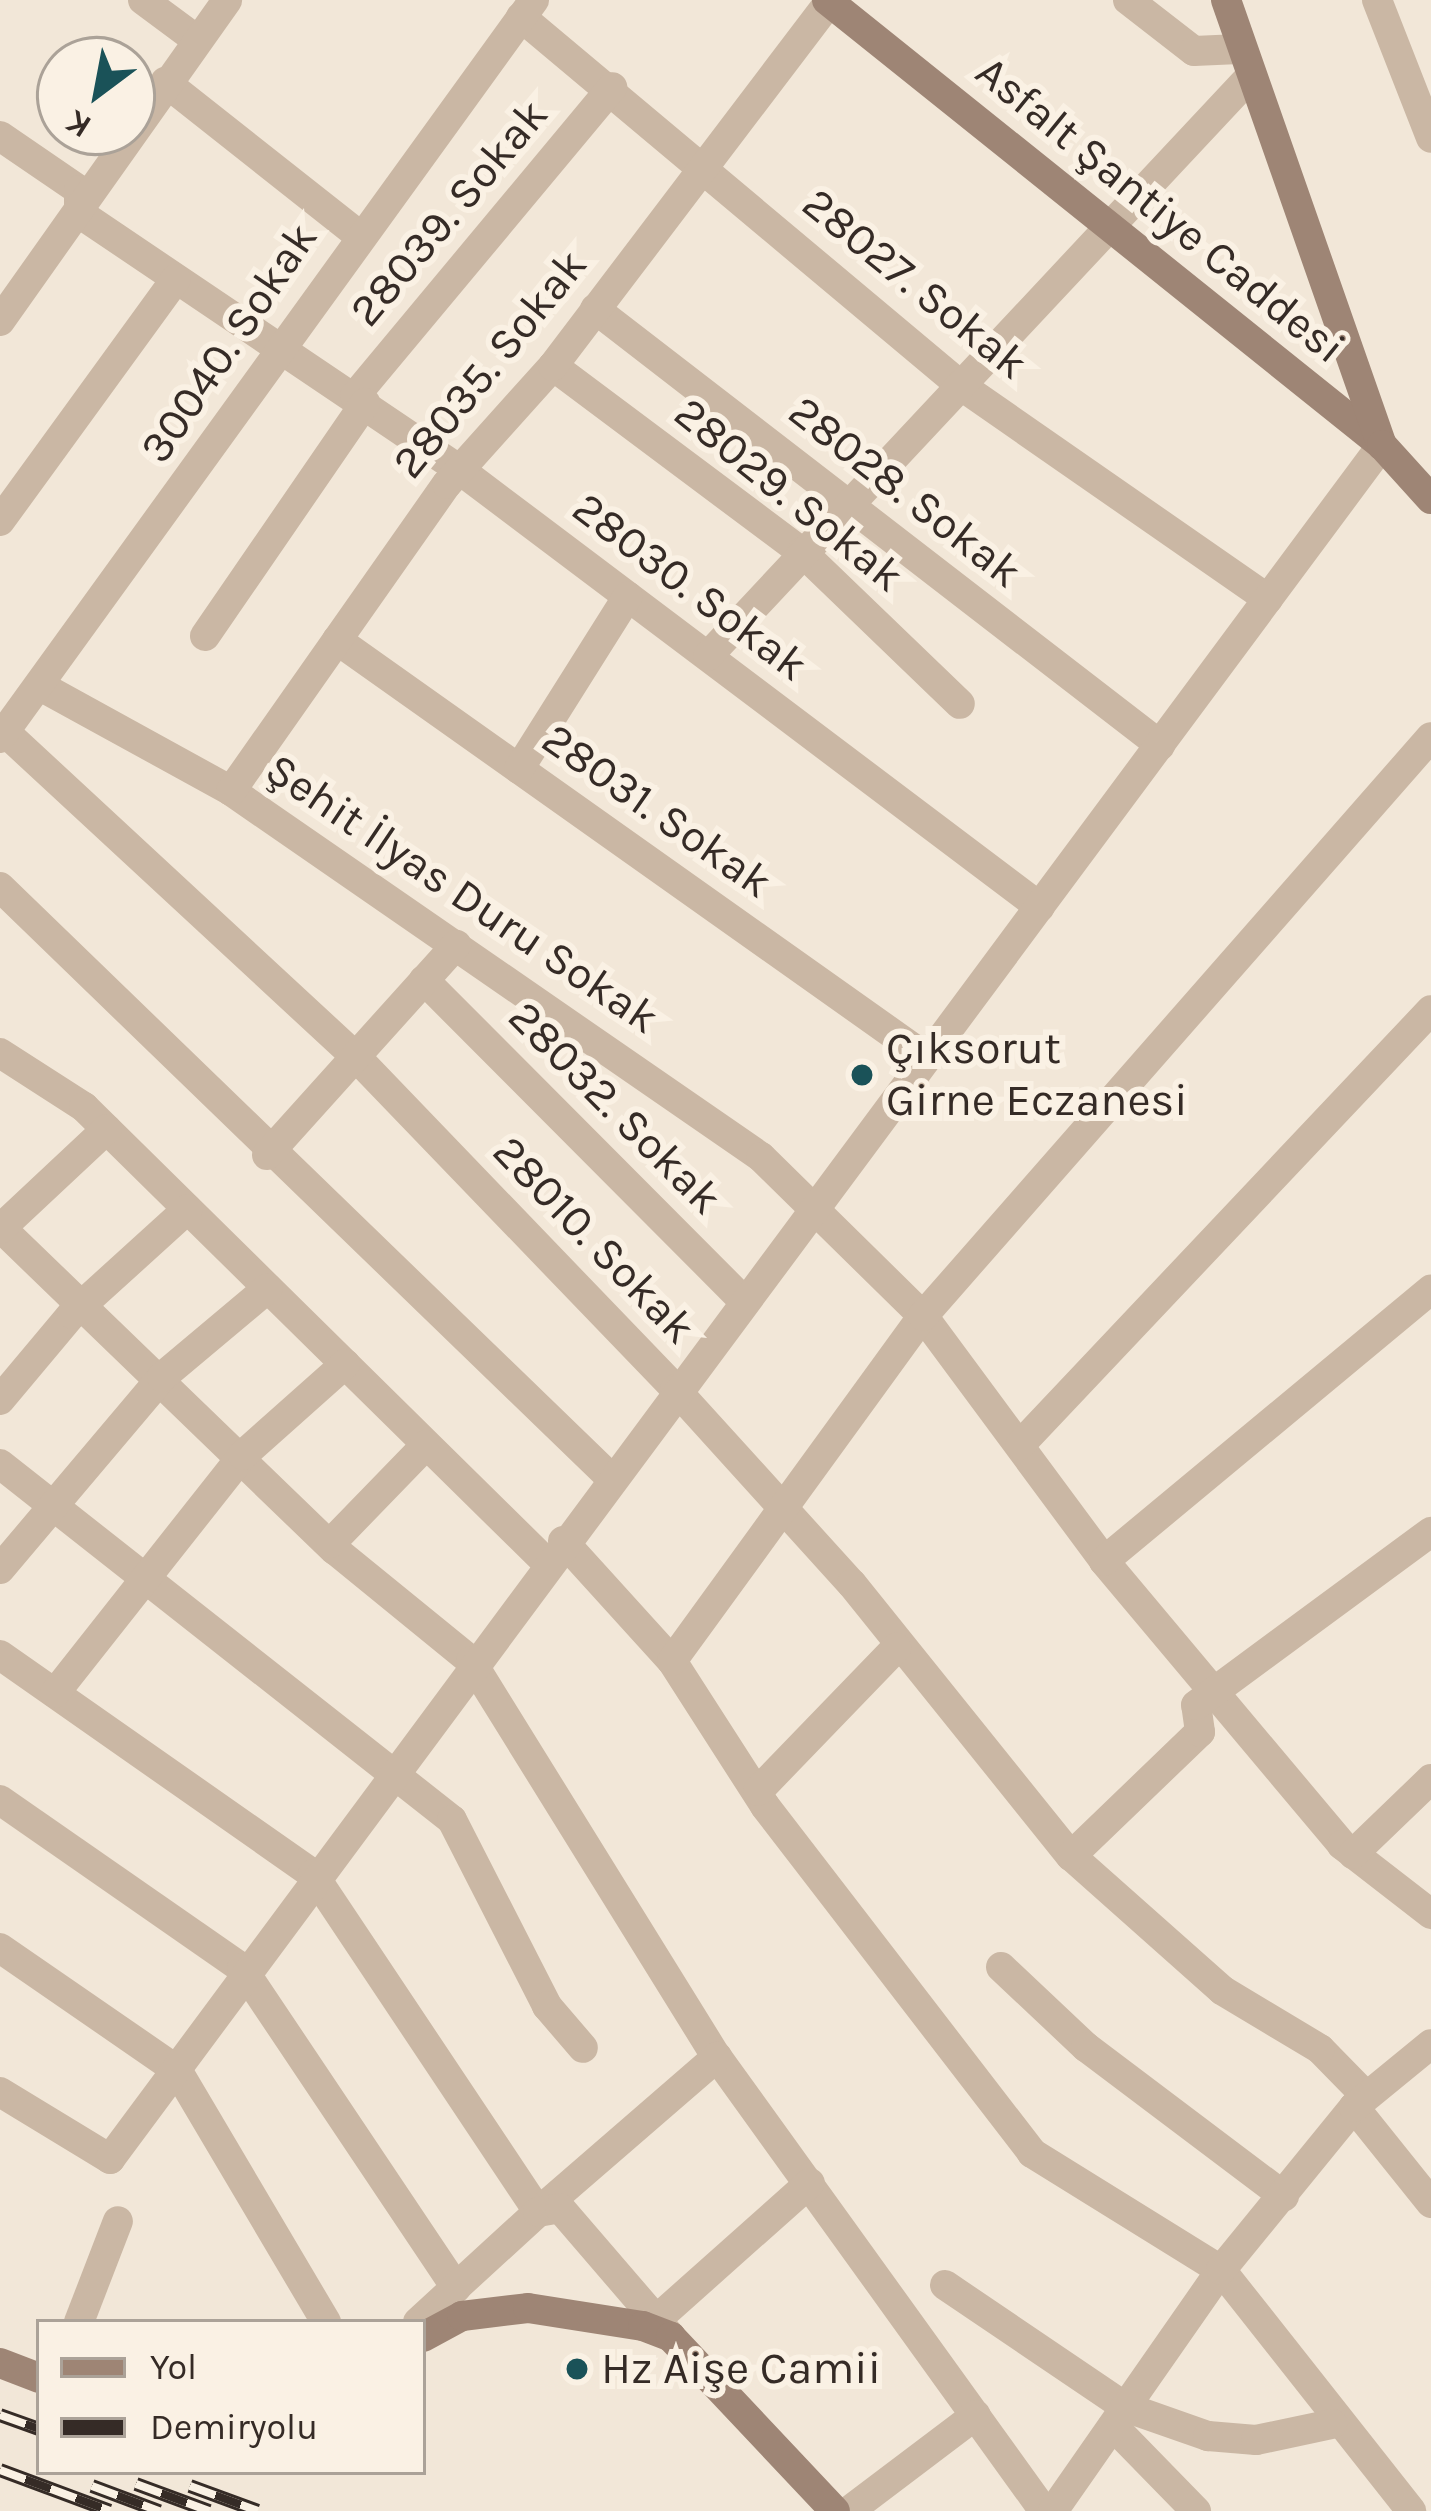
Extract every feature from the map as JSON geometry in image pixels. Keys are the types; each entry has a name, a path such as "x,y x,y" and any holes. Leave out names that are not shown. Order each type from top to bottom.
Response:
{"street":[{"path":"143,0 197,40"},
{"path":"0,321 227,0"},
{"path":"1128,0 1194,51 1239,49"},
{"path":"1226,0 1249,80 1382,445 1431,498"},
{"path":"1377,0 1431,138"},
{"name":"28035. Sokak","path":"231,791 460,470 553,366 829,1"},
{"name":"Asfalt Şantiye Caddesi","path":"829,1 1382,445"},
{"name":"28027. Sokak","path":"528,8 612,87 960,385 1268,599"},
{"name":"30040. Sokak","path":"2,735 44,688 356,233 528,8"},
{"path":"707,656 1249,80"},
{"path":"166,82 356,233"},
{"name":"28039. Sokak","path":"205,636 360,399 612,87"},
{"path":"0,136 79,190 79,213"},
{"name":"28030. Sokak","path":"79,213 278,353 360,399 460,470 1040,907"},
{"path":"0,521 176,279"},
{"name":"28028. Sokak","path":"595,309 1160,745"},
{"name":"28029. Sokak","path":"553,366 802,552 960,704"},
{"path":"0,2092 110,2159 177,2070 242,1968 393,1771 808,1205 1040,907 1382,445"},
{"path":"519,769 628,596"},
{"name":"28031. Sokak","path":"337,640 924,1056"},
{"name":"Şehit İlyas Duru Sokak","path":"44,688 231,791 615,1049 808,1205 923,1316 1104,1561 1210,1692 1353,1854 1431,1914"},
{"name":"28010. Sokak","path":"2,735 356,1057 675,1389 1071,1856 1222,1990 1320,2049 1431,2203"},
{"path":"672,1661 776,1505 923,1316 1431,737"},
{"path":"0,887 267,1155 610,1478"},
{"path":"267,1155 457,945"},
{"name":"28032. Sokak","path":"424,980 741,1298"},
{"path":"1020,1445 1431,1010"},
{"path":"0,1053 106,1129 426,1445 554,1551 672,1661 758,1791 1032,2153 1221,2270 1332,2424 1411,2511"},
{"path":"106,1129 0,1228 162,1377 331,1543 471,1661 718,2057 1048,2511 1221,2270 1360,2101 1425,2059"},
{"path":"0,1400 82,1305 188,1209"},
{"path":"0,1569 162,1377 268,1288"},
{"path":"1104,1561 1431,1289"},
{"path":"55,1693 243,1455 345,1364"},
{"path":"331,1543 426,1445"},
{"path":"0,1464 144,1583 452,1820 547,2006 583,2048"},
{"path":"1071,1856 1200,1732 1196,1705 1210,1692 1431,1532"},
{"path":"758,1791 896,1648"},
{"path":"0,1654 314,1874 538,2212"},
{"path":"1353,1854 1431,1779"},
{"path":"0,1800 242,1968 456,2288"},
{"path":"0,1948 177,2070 324,2319"},
{"path":"1000,1967 1086,2048 1284,2196"},
{"path":"421,2319 718,2057"},
{"path":"663,2329 810,2183"},
{"path":"538,2212 560,2208 663,2329 835,2511"},
{"path":"81,2319 118,2221"},
{"path":"945,2285 1119,2416 1196,2511"},
{"path":"426,2335 462,2316 528,2308 596,2311 663,2329"},
{"path":"0,2363 36,2377"},
{"path":"848,2511 976,2415"},
{"path":"1119,2416 1224,2437 1332,2424"}],"railway":[{"path":"0,2415 36,2428"},
{"path":"0,2470 110,2511"},
{"path":"136,2484 209,2511"},
{"path":"92,2486 159,2511"},
{"path":"190,2486 258,2511"}],"place":[{"name":"Çıksorut Girne Eczanesi","path":"862,1075"},
{"name":"Hz Aişe Camii","path":"577,2369"}]}
